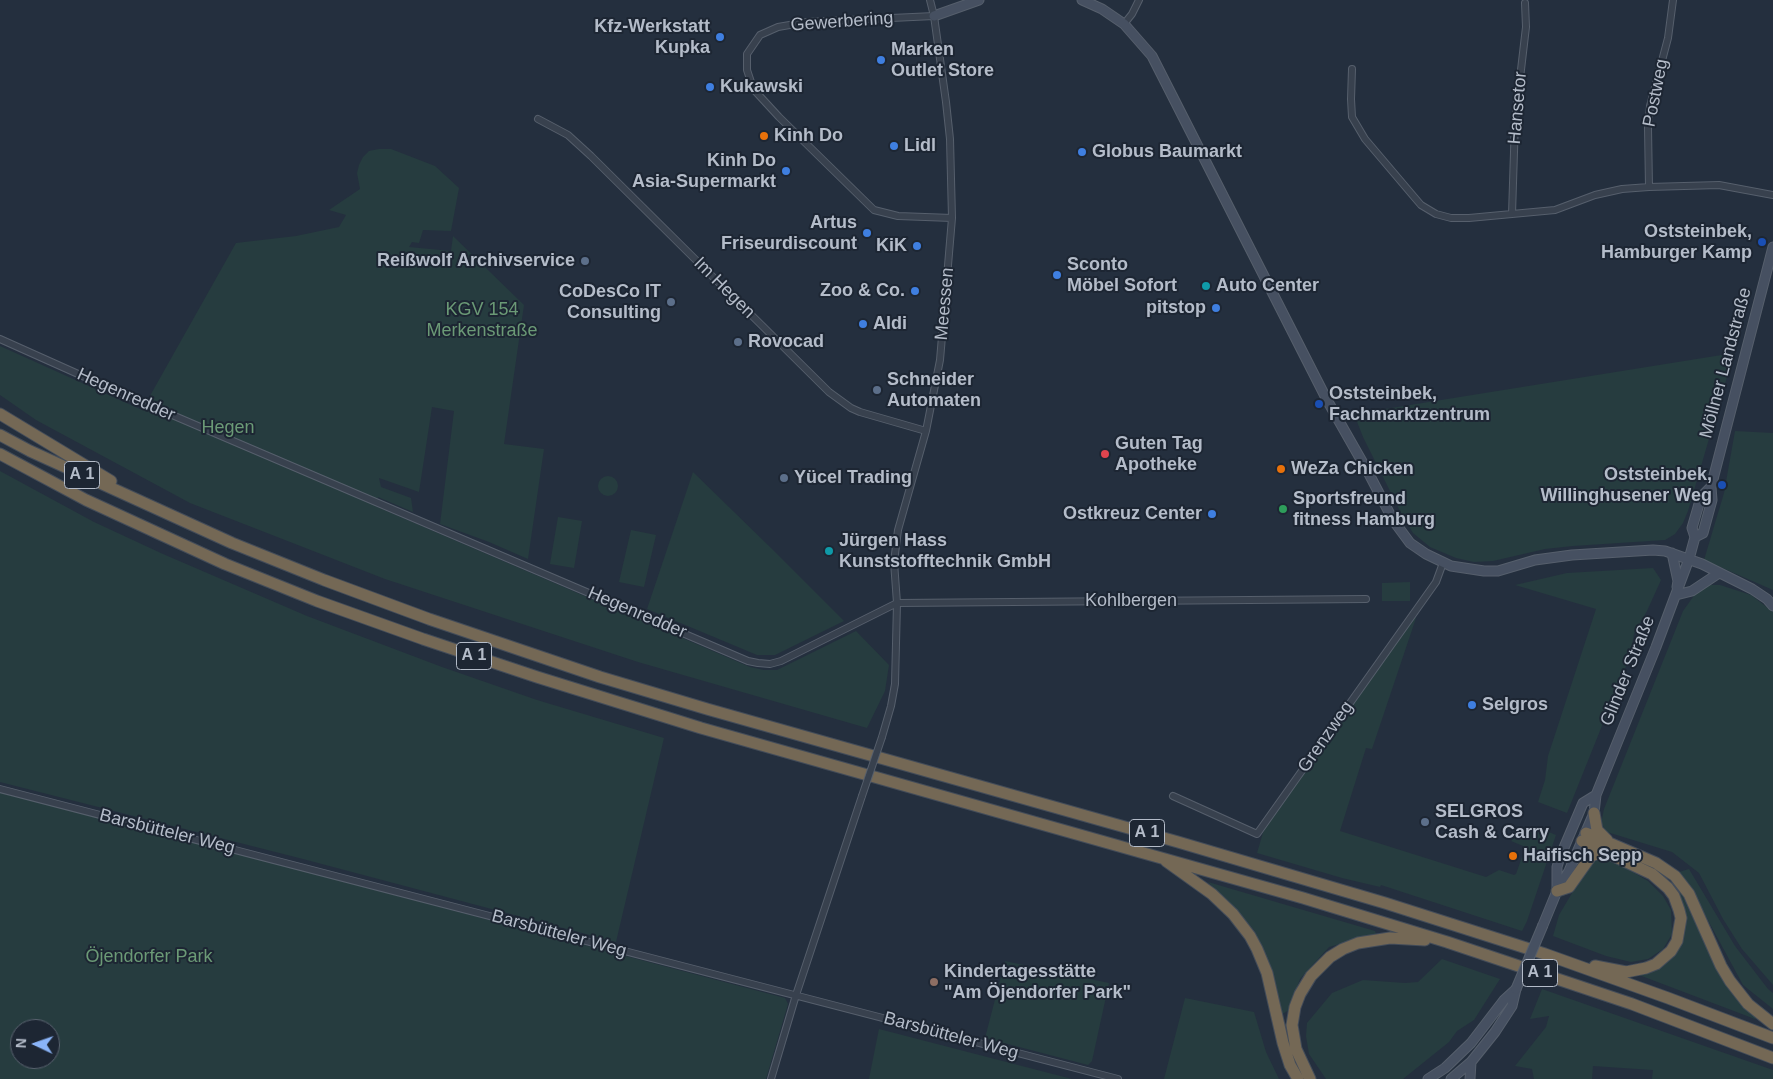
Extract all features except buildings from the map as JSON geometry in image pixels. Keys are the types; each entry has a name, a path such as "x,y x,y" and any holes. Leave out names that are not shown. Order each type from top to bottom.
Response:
{"highway":[{"path":"0,414 164,513"},
{"name":"A 1","path":"0,435 30,451 232,543 429,619 600,676 707,709 1330,886 1561,960 1773,1038"},
{"name":"A 1","path":"0,454 86,500 216,560 318,601 423,639 701,728 1158,856 1447,942 1632,1004 1773,1058"},
{"path":"1594,813 1597,830 1608,848 1665,867 1682,884 1689,894 1721,966 1730,981 1748,1004 1773,1024"},
{"path":"1561,960 1626,972 1646,968 1664,958 1677,941 1680,927 1679,910 1674,896 1668,888 1645,870 1608,848 1584,837"},
{"path":"1557,891 1569,887 1591,856 1608,848"},
{"path":"1158,856 1212,894 1233,914 1250,936 1260,954 1267,973 1283,1043 1290,1064 1298,1079"},
{"path":"1310,1079 1296,1049 1292,1025 1295,1006 1300,994 1319,966 1343,949 1374,939 1399,938 1447,942"}],"street":[{"name":"Meessen","path":"898,603 894,562 898,530 926,431 941,354 952,218 950,139 934,16 930,0"},
{"path":"934,16 979,0"},
{"path":"1082,0 1102,9 1124,24 1152,56 1328,400 1393,520 1410,542 1443,563 1460,568 1490,571 1498,571 1535,560 1572,555 1653,550 1672,553 1689,559 1760,594 1773,606"},
{"path":"1124,24 1132,14 1138,0"},
{"name":"Postweg","path":"1649,187 1648,128 1650,106 1668,38 1673,0"},
{"name":"Hansetor","path":"1512,214 1515,121 1526,28 1525,3"},
{"name":"Gewerbering","path":"934,16 807,22 778,27 760,35 747,54 747,70 752,88 874,210 898,216 952,218"},
{"path":"1352,69 1352,118 1365,139 1421,205 1436,214 1451,218 1469,218 1555,210 1595,195 1622,189 1649,187 1719,184 1773,195"},
{"name":"Im Hegen","path":"538,119 568,135 591,156 829,392 851,408 860,412 926,431"},
{"name":"Möllner Landstraße","path":"1689,559 1695,538 1692,528 1701,497 1711,487 1773,248"},
{"name":"Hegenredder","path":"0,339 116,392 748,661 770,664 781,661 898,603"},
{"path":"1672,553 1678,581 1676,595 1692,591 1719,573"},
{"name":"Glinder Straße","path":"1454,1079 1495,1032 1512,1006 1516,989 1557,891 1569,871 1594,813 1596,795 1689,559"},
{"name":"Grenzweg","path":"1173,796 1257,834 1436,582 1443,563"},
{"name":"Kohlbergen","path":"898,603 1366,599"},
{"path":"772,1079 796,995 891,706 897,655 898,603"},
{"name":"Barsbütteler Weg","path":"0,789 1118,1079"},
{"name":"Glinder Straße","path":"1557,891 1557,867 1571,831 1583,803 1596,795"},
{"path":"1571,831 1584,837"},
{"name":"Glinder Straße","path":"1428,1079 1445,1068 1471,1043 1504,1000 1516,989"},
{"path":"1470,1062 1470,1079"},
{"path":"1445,1068 1454,1079"}],"green space":[{"path":"391,149 435,166 459,188 451,231 423,230 419,243 412,242 409,247 451,251 453,236 524,305 504,444 544,449 528,559 440,524 454,411 432,407 419,492 379,478 381,487 411,498 413,512 378,497 375,506 750,667 777,670 856,631 889,665 885,691 867,728 638,662 385,579 190,503 36,420 0,395 0,346 142,410 236,243 296,236 339,227 346,215 329,210 360,189 357,173 359,165 369,151"},
{"path":"1734,353 1688,511 1683,523 1675,534 1665,540 1545,549 1493,561 1474,562 1456,558 1430,547 1413,533 1363,437 1354,414"},
{"path":"1735,431 1773,433 1773,590 1704,560 1724,493"},
{"path":"0,471 94,522 307,616 442,667 537,700 664,738 616,942 303,859 0,782"},
{"path":"693,472 844,621 775,655 757,655 647,609"},
{"path":"608,476 615,479 618,486 615,493 608,496 601,493 598,486 601,479"},
{"path":"558,517 582,521 574,568 550,564"},
{"path":"631,530 656,535 644,587 619,582"},
{"path":"1653,568 1661,580 1634,634 1630,656 1567,813 1538,802 1545,780 1548,756 1596,609 1515,585 1567,573"},
{"path":"1410,582 1410,601 1382,601 1382,583"},
{"path":"1705,585 1720,585 1751,595 1773,612 1773,985 1742,949 1723,919 1699,873 1672,852 1607,832 1601,824 1604,809 1683,611 1698,590"},
{"path":"1414,617 1416,618 1372,749 1366,748 1340,831 1486,877 1499,870 1516,874 1523,854 1523,846 1511,841 1521,832 1539,828 1556,835 1522,931 1381,885 1380,887 1342,878 1257,853 1264,829"},
{"name":"Öjendorfer Park","path":"0,791 785,998 788,1004 766,1079 0,1079"},
{"path":"1607,859 1648,881 1663,896 1671,910 1672,934 1663,949 1648,959 1631,962 1606,956 1553,936 1559,915 1588,866 1598,860"},
{"path":"1689,869 1735,946 1773,993 1773,1009 1743,985 1697,900 1679,872"},
{"path":"1208,882 1375,931 1376,934 1329,947 1300,979 1289,1010 1281,1015 1277,989 1254,930"},
{"path":"1678,887 1717,968 1757,1017 1755,1019 1639,975 1678,949 1674,889"},
{"path":"1442,959 1500,979 1474,1020 1457,1031 1449,1042 1403,1079 1326,1079 1309,1054 1306,1036 1307,1023 1332,993 1363,980 1418,982"},
{"path":"1005,961 1109,983 1092,1061 1088,1065 985,1038"},
{"path":"1542,989 1773,1070 1773,1079 1652,1079 1653,1070 1593,1066 1592,1079 1534,1079 1532,1069 1515,1066 1546,1027 1549,1016 1530,1019"},
{"path":"1185,998 1254,1012 1266,1052 1279,1079 1164,1079"},
{"path":"879,1029 1072,1079 869,1079"}],"place":[{"name":"Kfz-Werkstatt Kupka","path":"720,37"},
{"name":"Marken Outlet Store","path":"881,60"},
{"name":"Kukawski","path":"710,87"},
{"name":"Kinh Do","path":"764,136"},
{"name":"Lidl","path":"894,146"},
{"name":"Globus Baumarkt","path":"1082,152"},
{"name":"Kinh Do Asia-Supermarkt","path":"786,171"},
{"name":"Artus Friseurdiscount","path":"867,233"},
{"name":"Oststeinbek, Hamburger Kamp","path":"1762,242"},
{"name":"KiK","path":"917,246"},
{"name":"Reißwolf Archivservice","path":"585,261"},
{"name":"Sconto Möbel Sofort","path":"1057,275"},
{"name":"Auto Center","path":"1206,286"},
{"name":"Zoo & Co.","path":"915,291"},
{"name":"CoDesCo IT Consulting","path":"671,302"},
{"name":"pitstop","path":"1216,308"},
{"name":"Aldi","path":"863,324"},
{"name":"Rovocad","path":"738,342"},
{"name":"Schneider Automaten","path":"877,390"},
{"name":"Oststeinbek, Fachmarktzentrum","path":"1319,404"},
{"name":"Guten Tag Apotheke","path":"1105,454"},
{"name":"WeZa Chicken","path":"1281,469"},
{"name":"Yücel Trading","path":"784,478"},
{"name":"Oststeinbek, Willinghusener Weg","path":"1722,485"},
{"name":"Sportsfreund fitness Hamburg","path":"1283,509"},
{"name":"Ostkreuz Center","path":"1212,514"},
{"name":"Jürgen Hass Kunststofftechnik GmbH","path":"829,551"},
{"name":"Selgros","path":"1472,705"},
{"name":"SELGROS Cash & Carry","path":"1425,822"},
{"name":"Haifisch Sepp","path":"1513,856"},
{"name":"Kindertagesstätte \"Am Öjendorfer Park\"","path":"934,982"}],"park label":[{"name":"KGV 154 Merkenstraße","path":"482,320"},
{"name":"Hegen","path":"228,428"}]}
